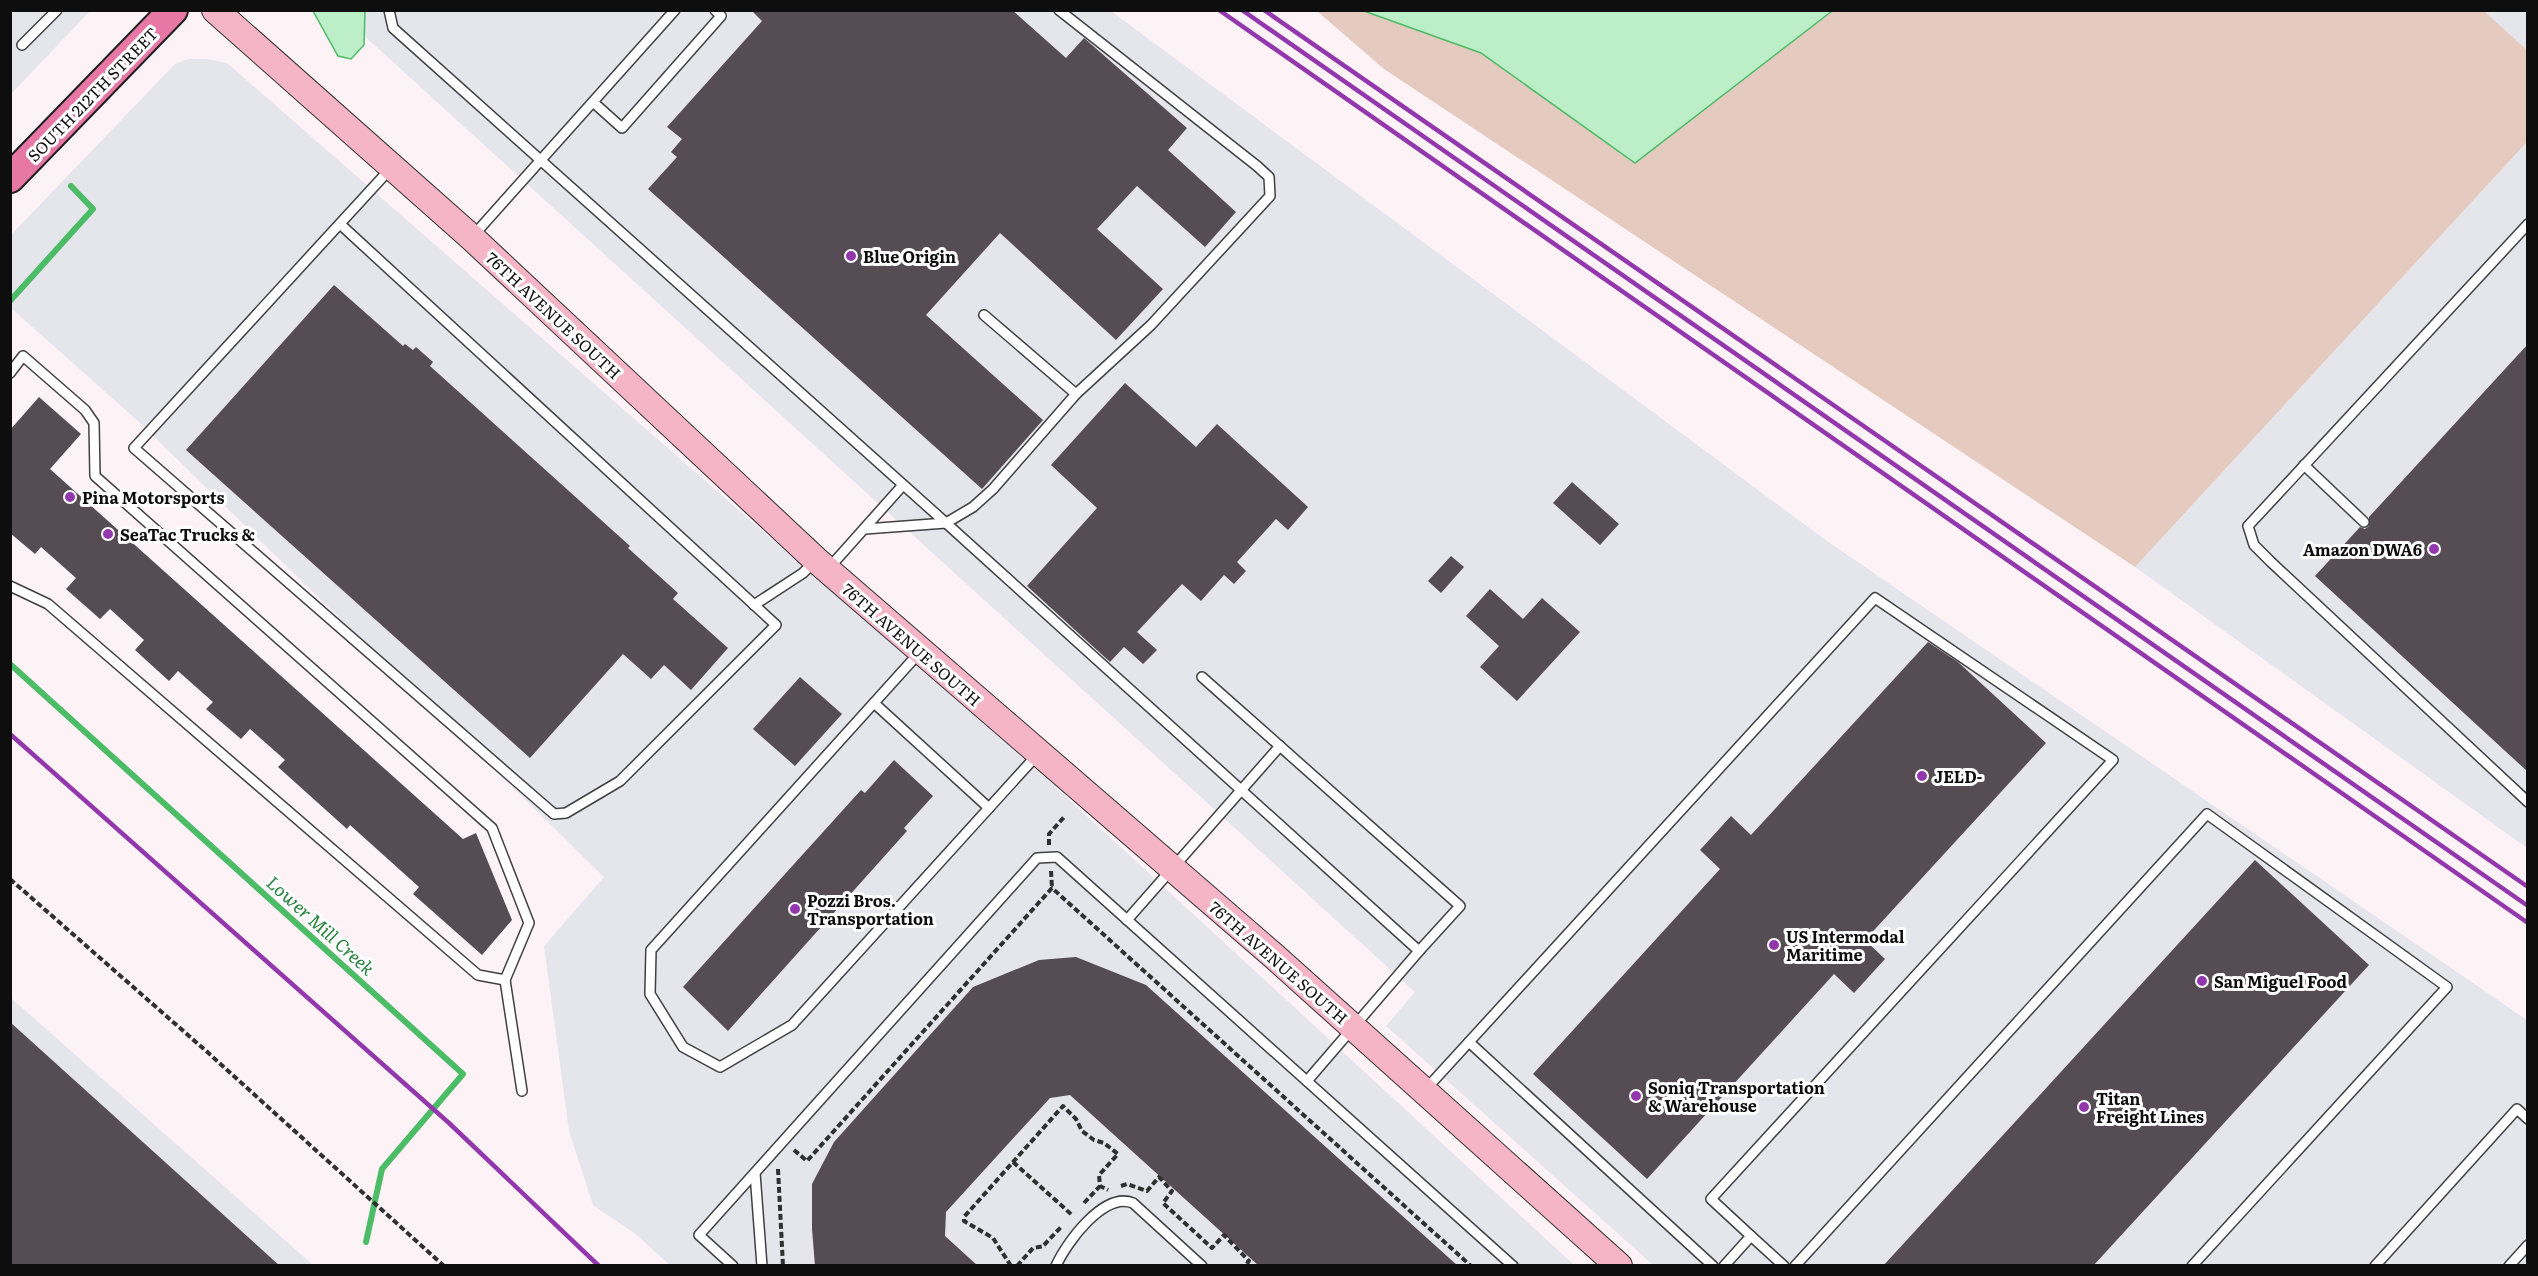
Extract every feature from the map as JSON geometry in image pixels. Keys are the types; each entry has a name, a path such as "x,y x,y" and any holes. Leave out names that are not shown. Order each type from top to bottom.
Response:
{"main road":[{"name":"SOUTH 212TH STREET","path":"10,178 173,10"}],"street":[{"name":"76TH AVENUE SOUTH","path":"216,10 471,237 822,565 1354,1028 1619,1266"}],"lane":[{"path":"22,45 57,10"},
{"path":"389,10 393,28 946,523 1419,951"},
{"path":"471,237 675,10"},
{"path":"592,102 622,128 721,16 715,10"},
{"path":"865,528 946,523 973,507 993,489 1076,394 1151,325 1270,196 1269,177 1257,166 1059,10"},
{"path":"340,224 776,625 620,781 566,813 554,814 134,448 392,167"},
{"path":"2528,224 2248,526 2254,545 2271,562 2528,802"},
{"path":"984,315 1076,394"},
{"path":"10,373 23,356 85,410 94,423 95,476 492,828 529,923 505,980 522,1091"},
{"path":"2304,465 2364,522"},
{"path":"754,605 803,573 822,565 865,528 903,485"},
{"path":"10,586 48,604 478,975 505,980"},
{"path":"1424,1091 1875,598 2113,760 1711,1199 1784,1266"},
{"path":"921,651 651,950 650,994 683,1047 720,1067 792,1025 1038,754"},
{"path":"1202,677 1460,906 1307,1081"},
{"path":"874,703 989,808"},
{"path":"1127,920 1280,746"},
{"path":"1794,1266 2208,814 2447,987 2192,1266"},
{"path":"733,1266 699,1235 1037,858 1058,857 1513,1266"},
{"path":"1469,1042 1713,1266"},
{"path":"2375,1266 2517,1109 2528,1119"},
{"path":"755,1173 762,1266"},
{"path":"1056,1266 1061,1254 1097,1211 1107,1205 1126,1201 1132,1203 1202,1266"},
{"path":"1724,1266 1751,1236"},
{"path":"2509,1266 2528,1245"}],"path":[{"path":"10,879 444,1266"},
{"path":"789,1157 795,1150 807,1161 1052,888 1471,1266"},
{"path":"1011,1266 993,1238 964,1221 964,1217 1063,1106 1076,1119 1082,1131 1118,1154 1098,1175 1100,1186 1107,1191 1126,1184 1147,1191 1159,1177 1172,1191 1163,1203 1212,1248 1224,1235 1249,1261 1245,1266"},
{"path":"1012,1162 1072,1215"},
{"path":"783,1163 777,1170 783,1266"},
{"path":"1017,1266 1033,1248 1044,1245 1049,1250"}],"shaded area":[{"path":"11,11 90,11 11,94"},
{"path":"313,11 365,11 364,45 351,59 338,56"},
{"path":"337,11 1111,11 1827,541 2527,1020 2527,1265 1653,1265 1386,1026 1415,992"},
{"path":"1317,11 2484,11 2527,50 2527,142 2135,567 1384,69"},
{"path":"1364,11 1832,11 1635,163 1481,53"},
{"path":"2484,11 2527,11 2527,50"},
{"path":"188,59 208,59 227,63 1050,782 1574,1265 670,1265 634,1233 593,1205 569,1131 544,946 604,877 138,421 11,308 10,236 175,64"},
{"path":"2527,142 2527,848 2135,567"},
{"path":"11,998 313,1265 11,1265"}],"building":[{"name":"Blue Origin","path":"751,10 1012,10 1066,58 1084,38 1187,128 1168,150 1236,212 1205,247 1137,186 1097,229 1163,289 1116,340 1000,233 926,315 1043,420 982,489 648,189 677,157 671,152 682,139 667,127 762,21"},
{"path":"334,285 403,346 405,344 413,350 416,347 433,362 430,366 630,546 628,548 678,593 673,599 728,648 691,690 664,665 651,679 623,654 530,758 186,450"},
{"name":"Amazon DWA6","path":"2528,344 2528,772 2315,576 2360,527 2365,529 2369,526 2369,517"},
{"path":"1125,383 1196,447 1217,424 1308,507 1288,530 1276,519 1237,562 1246,571 1234,584 1224,575 1201,601 1182,584 1137,632 1157,650 1143,664 1124,647 1110,662 1027,586 1097,508 1051,465"},
{"path":"39,397 81,434 50,469 463,839 476,833 512,920 482,955 413,894 419,887 350,825 347,829 278,767 285,760 250,729 241,739 206,709 213,702 178,671 169,681 135,650 144,640 110,609 100,619 66,589 76,578 41,547 35,554 10,533 10,430"},
{"path":"1572,482 1619,524 1600,545 1553,503"},
{"path":"1451,556 1464,567 1441,593 1428,581"},
{"path":"1490,589 1523,619 1542,598 1580,632 1517,701 1480,667 1499,646 1466,616"},
{"path":"1928,642 1958,662 2046,743 1865,940 1885,959 1854,993 1834,974 1647,1179 1533,1074 1720,869 1700,850 1731,816 1751,835"},
{"path":"800,677 842,714 795,766 753,729"},
{"name":"Pozzi Bros. Transportation","path":"894,760 933,796 904,828 907,831 728,1031 683,987 861,790 865,793"},
{"path":"2255,860 2369,965 2093,1266 1883,1266"},
{"path":"1076,957 1146,985 1458,1266 1259,1266 1070,1095 1050,1098 946,1212 945,1236 978,1266 815,1266 812,1184 834,1142 973,987 1039,960"},
{"path":"10,1022 280,1266 10,1266"}],"waterway":[{"name":"Lower Mill Creek","path":"10,301 93,209 71,186"},
{"name":"Lower Mill Creek","path":"10,664 463,1074 382,1169 366,1242"}],"railway":[{"path":"1219,10 2528,923"},
{"path":"1242,10 2528,906"},
{"path":"1264,10 2528,887"},
{"path":"10,734 449,1123 599,1266"}],"place":[{"name":"Blue Origin","path":"851,256"},
{"name":"Pina Motorsports","path":"70,497"},
{"name":"SeaTac Trucks &","path":"108,534"},
{"name":"Amazon DWA6","path":"2434,549"},
{"name":"JELD-","path":"1922,776"},
{"name":"Pozzi Bros. Transportation","path":"795,909"},
{"name":"US Intermodal Maritime","path":"1774,945"},
{"name":"San Miguel Food","path":"2202,981"},
{"name":"Soniq Transportation & Warehouse","path":"1636,1096"},
{"name":"Titan Freight Lines","path":"2084,1107"}]}
